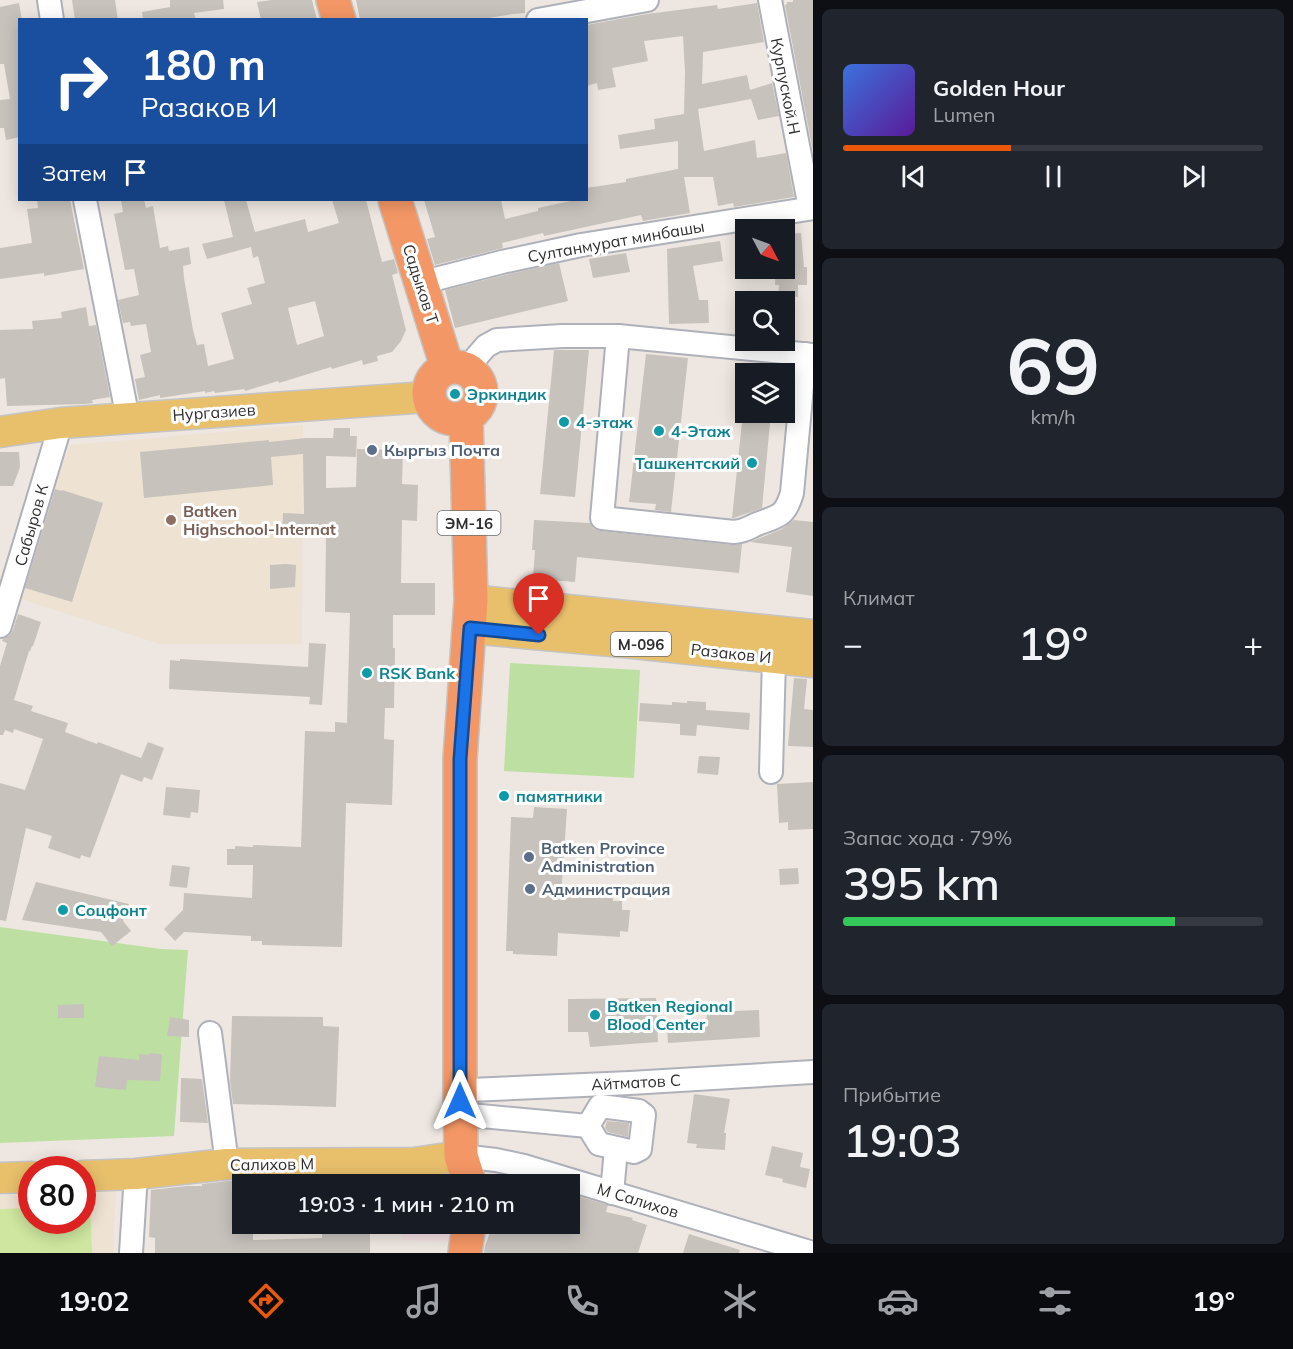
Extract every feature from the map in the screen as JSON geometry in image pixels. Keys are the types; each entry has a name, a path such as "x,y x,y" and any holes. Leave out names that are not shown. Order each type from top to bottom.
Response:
{"highway":[{"path":"333,0 338,18"},
{"name":"Садыков Т","path":"394,201 444,357 458,368"},
{"path":"458,368 474,373 479,380 481,397 473,412 458,419 441,415 435,410 428,397 432,380 442,369 458,368"},
{"name":"ЭМ-16","path":"465,1171 460,1101 460,759 470,614 466,417"},
{"path":"465,1253 468,1234"}],"main road":[{"name":"Нургазиев","path":"0,432 61,423 428,397"},
{"name":"Разаков И","path":"470,614 813,635"},
{"name":"Разаков И","path":"470,614 633,643 813,662"},
{"name":"Салихов М","path":"96,1175 136,1174 227,1164 414,1163 465,1171"},
{"path":"0,1178 18,1177"}],"street":[{"path":"49,0 52,18"},
{"path":"543,12 646,0"},
{"name":"Курпуской.Н","path":"770,0 812,208"},
{"path":"85,201 128,419"},
{"name":"Султанмурат минбашы","path":"420,283 581,245 812,208"},
{"path":"458,368 497,340 562,336 618,336 809,354 792,493 790,502 782,513 775,519 734,532 602,518 618,336"},
{"name":"Сабыров К","path":"0,626 61,423"},
{"path":"771,772 774,658"},
{"path":"210,1033 227,1164"},
{"name":"Айтматов С","path":"460,1101 470,1090 813,1072"},
{"path":"624,1109 630,1083"},
{"path":"460,1101 588,1126 599,1144 634,1152 640,1149 644,1115 639,1112 600,1106 588,1126"},
{"path":"612,1193 616,1149"},
{"name":"М Салихов","path":"465,1171 496,1160 514,1164 813,1253"},
{"path":"130,1253 136,1174"}],"shaded area":[{"name":"Batken Highschool-Internat","path":"303,425 302,644 160,644 12,596 70,445"},
{"path":"116,1191 113,1253 0,1253 0,1196 18,1195 18,1234 96,1234 96,1192"},
{"path":"403,1234 450,1234 449,1242 402,1240"}],"green space":[{"path":"510,663 640,670 634,778 504,771"},
{"path":"0,927 161,949 188,950 174,1136 0,1143"},
{"path":"18,1208 18,1234 91,1234 92,1253 0,1253 0,1209"}],"building":[{"path":"72,0 115,0 118,18 75,18"},
{"path":"170,0 223,0 224,9 194,13 195,18 143,18 142,12 170,7"},
{"path":"312,0 316,18 261,18 257,2"},
{"path":"356,0 525,0 525,13 489,18 360,18"},
{"path":"793,0 813,0 813,152 785,5"},
{"path":"19,3 22,18 18,18 18,137 6,140 4,128 0,128 0,100 10,99 4,64 0,64 0,7"},
{"path":"757,3 764,42 703,52 702,84 747,75 750,90 772,83 779,116 758,120 751,99 698,109 704,151 755,140 757,158 786,153 794,197 734,207 733,203 718,206 713,177 684,177 690,213 643,221 641,215 544,236 543,233 502,243 503,248 435,265 427,239 435,237 424,201 501,201 505,219 538,211 538,208 570,201 588,201 588,188 626,182 626,179 678,169 678,141 620,149 618,135 655,129 654,119 684,114 683,36 644,41 648,61 612,68 616,87 598,90 597,83 588,85 588,25 717,5 718,9"},
{"path":"37,201 70,201 84,269 44,276 44,273 0,279 0,248 32,243 27,209 38,208"},
{"path":"121,201 144,201 146,208 153,206 160,248 168,246 169,251 189,247 191,264 183,266 184,278 197,345 204,344 208,366 234,359 221,313 252,304 247,288 265,283 258,256 253,258 251,247 207,259 202,244 233,237 224,201 246,201 255,232 305,219 308,232 339,223 332,201 366,201 382,262 394,259 398,273 392,275 406,330 392,352 377,356 378,361 363,365 362,360 245,391 244,389 205,393 205,391 160,398 160,395 139,400 135,379 145,377 140,355 151,352 146,324 131,326 130,322 123,323 118,300 139,295 134,269 125,270 114,214 123,212","holes":["315,301 324,336 297,345 288,308"]},
{"path":"795,233 801,233 804,267 807,267 807,285 798,285 798,297 795,297 795,291 778,291 779,285 775,285 775,279 795,279"},
{"path":"720,241 723,261 693,266 699,300 708,300 709,323 669,324 667,249"},
{"path":"626,253 630,272 593,278 589,259"},
{"path":"559,263 568,301 455,328 445,290"},
{"path":"86,307 89,326 96,325 110,397 92,400 93,403 85,404 7,406 5,378 0,379 0,330 33,329 32,321 62,318 61,312"},
{"name":"4-этаж","path":"554,350 589,350 575,497 540,494"},
{"name":"4-Этаж","path":"646,354 688,358 671,512 655,510 656,504 629,502"},
{"name":"Ташкентский","path":"742,423 770,423 762,508 732,518"},
{"path":"334,428 350,428 350,436 357,436 356,457 326,456 326,488 356,487 357,449 403,450 402,484 418,485 417,521 402,520 401,583 435,583 435,615 393,615 394,708 385,708 384,739 394,740 392,805 346,803 342,947 262,945 262,941 251,941 251,936 184,932 175,941 164,929 183,910 184,893 252,898 253,865 227,865 227,849 235,849 235,846 253,847 253,845 301,847 305,731 335,732 335,722 347,723 350,613 325,612 326,537 282,536 283,513 304,514 303,454 271,457 273,485 144,498 140,452 269,440 269,442 333,438"},
{"path":"0,452 19,452 20,467 13,486 0,486"},
{"path":"55,489 103,503 72,602 25,588"},
{"path":"534,520 590,523 594,529 601,531 733,545 742,544 739,573 577,557 575,582 533,579"},
{"path":"794,520 813,522 813,596 786,592 792,547 750,542 782,529"},
{"path":"270,565 296,565 295,587 270,589"},
{"path":"18,614 41,622 29,651 14,700 33,706 31,711 68,723 65,732 97,744 98,742 141,758 148,742 164,748 152,780 144,777 142,782 121,774 90,858 81,855 80,859 48,848 52,836 26,828 6,921 0,920 0,783 25,790 43,739 14,729 13,733 5,730 3,735 0,735 0,666 7,643 2,641 13,630"},
{"path":"309,643 326,644 322,705 309,704 310,697 169,689 170,660 308,667"},
{"path":"794,678 807,679 804,709 813,710 813,747 788,746"},
{"path":"687,701 706,702 706,710 750,713 749,730 697,725 696,736 680,735 680,724 639,721 640,703 672,705 672,702 687,703"},
{"path":"699,756 720,757 718,775 697,773"},
{"path":"813,782 813,829 788,830 788,822 779,823 777,784"},
{"path":"166,787 200,790 198,813 191,812 190,818 163,815"},
{"name":"Batken Province Administration","path":"534,807 567,809 561,896 613,898 613,901 622,901 622,910 630,910 628,932 620,931 620,937 558,933 557,956 513,954 513,951 506,951 511,817 533,818"},
{"path":"172,865 190,867 187,888 169,886"},
{"path":"798,868 799,884 780,885 779,869"},
{"name":"Соцфонт","path":"36,882 129,904 123,921 131,931 112,946 101,932 22,920"},
{"path":"656,998 658,1042 590,1047 588,1032 568,1032 568,999"},
{"path":"84,1004 84,1018 58,1018 58,1005"},
{"path":"734,1004 734,1011 759,1010 760,1037 668,1043 667,1029 706,1026 707,1011 718,1012 717,1005"},
{"path":"232,1016 323,1017 323,1026 339,1027 336,1107 233,1104 230,1081"},
{"path":"170,1017 189,1020 189,1037 167,1036"},
{"path":"149,1053 162,1054 160,1081 127,1080 126,1090 95,1087 99,1056 139,1060 139,1054 149,1055"},
{"path":"181,1078 202,1079 208,1123 180,1122"},
{"path":"694,1094 730,1099 724,1133 726,1133 725,1150 696,1148 697,1144 687,1143"},
{"path":"607,1121 629,1123 628,1137 608,1132 605,1128"},
{"path":"772,1146 803,1153 800,1167 810,1169 806,1188 765,1175"},
{"path":"232,1181 232,1234 253,1234 253,1240 322,1238 322,1234 370,1234 370,1253 155,1253 155,1238 149,1237 151,1190 202,1186 202,1184"},
{"path":"580,1197 608,1205 606,1212 633,1218 632,1220 647,1225 638,1253 484,1253 489,1234 580,1234"},
{"path":"689,1234 740,1250 739,1253 683,1253"}],"place":[{"name":"Эркиндик","path":"455,394"},
{"name":"4-этаж","path":"564,422"},
{"name":"4-Этаж","path":"659,431"},
{"name":"Кыргыз Почта","path":"372,450"},
{"name":"Ташкентский","path":"752,463"},
{"name":"Batken Highschool-Internat","path":"171,520"},
{"name":"RSK Bank","path":"367,673"},
{"name":"памятники","path":"504,796"},
{"name":"Batken Province Administration","path":"529,857"},
{"name":"Администрация","path":"530,889"},
{"name":"Соцфонт","path":"63,910"},
{"name":"Batken Regional Blood Center","path":"595,1015"}],"route":[{"path":"460,1101 460,759 470,628 539,635"}]}
